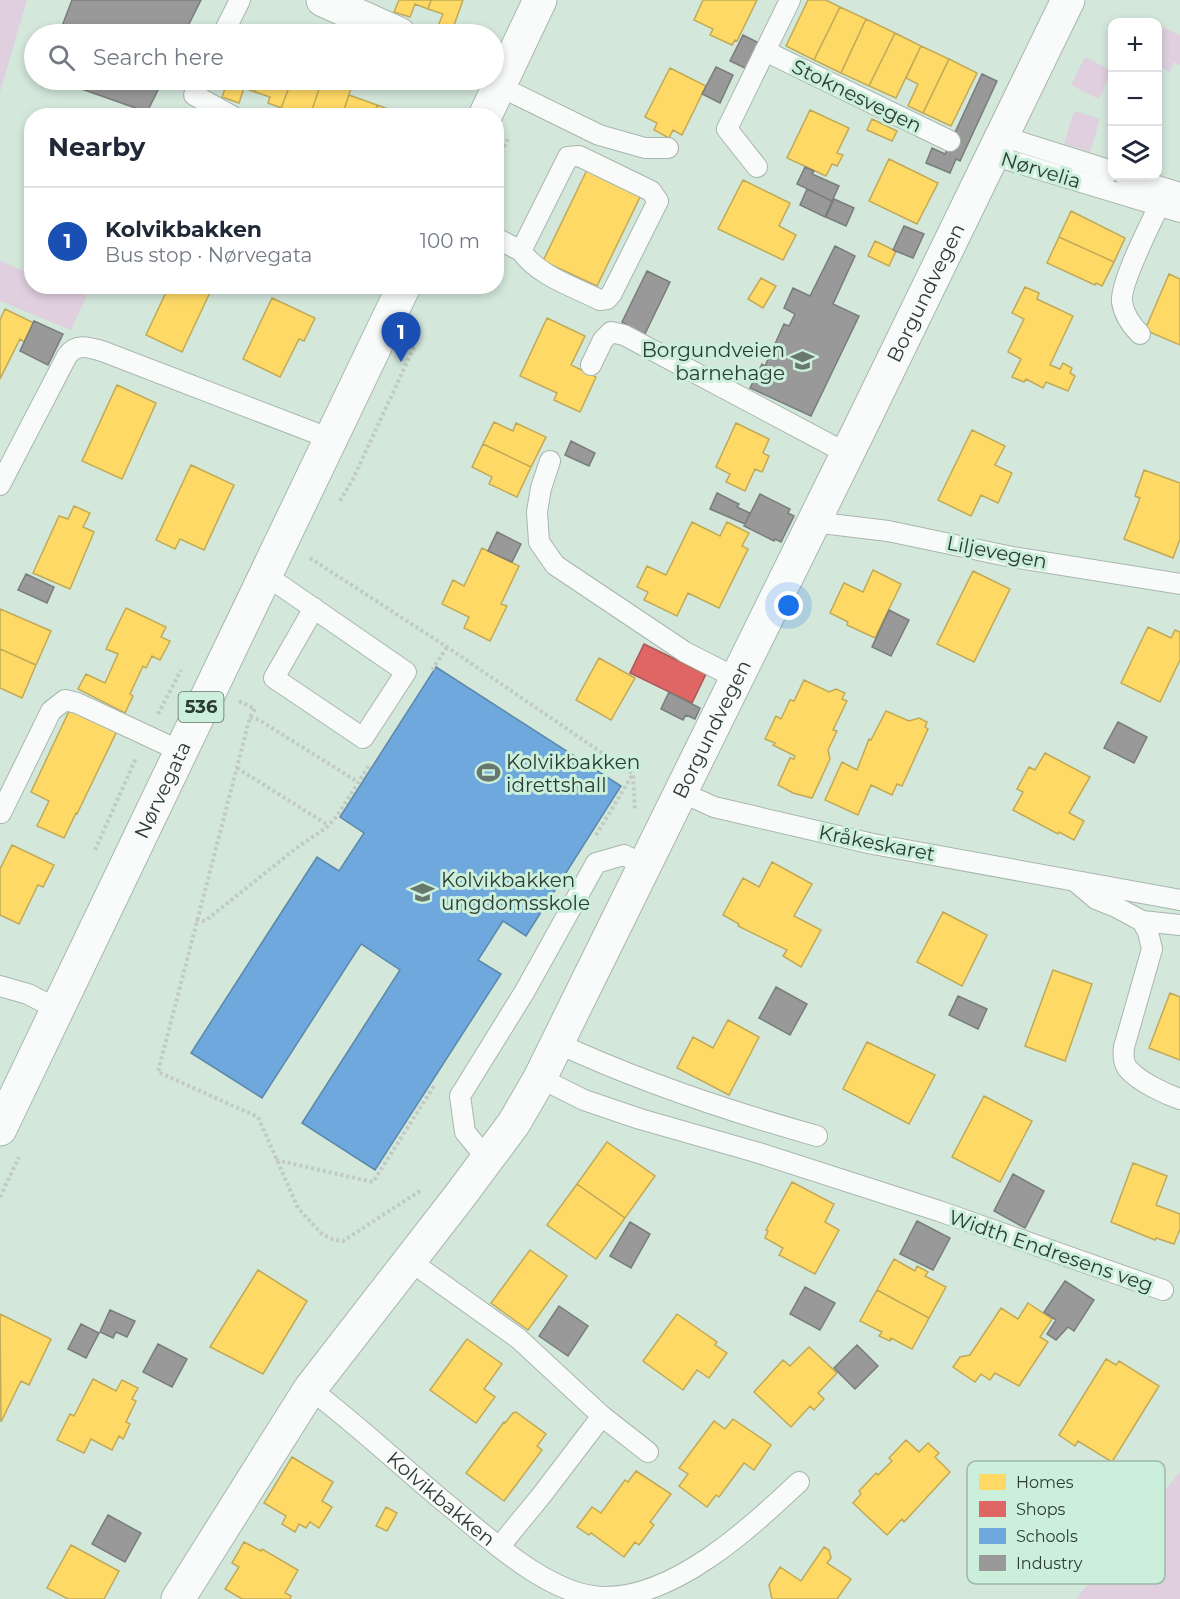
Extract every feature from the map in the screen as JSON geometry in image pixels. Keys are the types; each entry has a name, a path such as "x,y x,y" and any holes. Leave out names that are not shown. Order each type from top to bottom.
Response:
{"street":[{"path":"323,0 377,24"},
{"path":"504,77 540,0"},
{"name":"Borgundvegen","path":"540,1078 1068,0"},
{"path":"489,108 498,90"},
{"name":"Nørvegata","path":"0,1128 400,294"},
{"path":"183,1597 310,1389 514,1123 540,1078"}],"lane":[{"path":"228,24 240,0"},
{"path":"757,167 727,129 790,0"},
{"name":"Stoknesvegen","path":"765,51 950,141"},
{"path":"504,88 599,135 645,148 668,148"},
{"path":"201,90 222,108"},
{"name":"Nørvelia","path":"997,145 1108,170"},
{"name":"Nørvelia","path":"997,145 1180,212"},
{"path":"504,242 520,251 530,264 545,273 600,300 607,299 612,294 658,201 656,195 579,156 568,157 520,251"},
{"path":"1138,180 1180,193"},
{"path":"1140,334 1127,319 1122,295 1130,270 1159,206"},
{"path":"591,365 603,340 611,332 624,335 846,453"},
{"path":"0,485 67,356 72,349 79,347 102,351 331,439"},
{"path":"550,461 541,488 537,512 539,542 555,565 685,652 736,678"},
{"name":"Liljevegen","path":"813,522 888,531 1012,557 1180,584"},
{"path":"264,574 314,608 406,672 363,738 274,678 314,608"},
{"path":"1,813 51,711 65,700 77,703 180,751"},
{"name":"Kråkeskaret","path":"681,792 714,807 861,842 1180,900"},
{"path":"487,1159 465,1132 460,1096 525,991 596,863 624,855 644,865"},
{"name":"Kråkeskaret","path":"1076,882 1096,899 1142,921 1180,925"},
{"path":"1142,921 1148,932 1152,950 1124,1047 1123,1058 1128,1070 1156,1089 1180,1099"},
{"path":"0,986 28,994 57,1009"},
{"path":"557,1043 644,1080 817,1136"},
{"name":"Width Endresens veg","path":"540,1078 584,1100 939,1211 1163,1290"},
{"path":"410,1261 519,1339 602,1416 648,1452"},
{"name":"Kolvikbakken","path":"310,1389 499,1547 602,1416"},
{"path":"499,1547 541,1577 570,1590 605,1598 636,1592 671,1580 719,1551 799,1482"}],"path":[{"path":"308,556 447,647 633,774"},
{"path":"238,700 255,709 250,717 158,1072 258,1118 298,1208 322,1234 334,1240 343,1241 426,1187"},
{"path":"196,921 205,921 328,825 337,816 358,782 250,717"},
{"path":"237,768 328,825"},
{"path":"633,774 634,813"},
{"path":"594,837 633,774"},
{"path":"276,1160 374,1182 436,1084"}],"shaded area":[{"path":"0,0 27,0 0,92"},
{"path":"1162,27 1180,35 1180,65 1174,62 1170,72 1162,68"},
{"path":"1085,57 1108,69 1108,80 1099,99 1071,85"},
{"path":"1074,111 1100,119 1090,152 1064,144"},
{"path":"0,261 24,271 24,294 87,295 71,330 0,301"},
{"path":"1180,1472 1180,1599 1076,1599 1088,1584 1165,1584 1165,1490"}],"building: Homes":[{"path":"399,0 431,0 428,9 415,4 410,17 394,12"},
{"path":"431,0 463,0 454,24 439,24 443,14 428,9"},
{"path":"703,0 757,0 737,41 735,40 732,45 710,35 713,29 694,20"},
{"path":"808,0 826,0 840,7 814,60 786,46"},
{"path":"840,7 866,19 841,73 814,60"},
{"path":"866,19 895,33 869,86 841,73"},
{"path":"895,33 921,46 896,98 869,86"},
{"path":"921,46 949,59 923,113 908,106 918,84 906,78"},
{"path":"949,59 977,73 951,126 923,113"},
{"path":"670,68 706,86 682,135 673,130 669,138 654,130 657,123 645,117"},
{"path":"224,90 243,90 239,103 222,97"},
{"path":"256,90 288,90 281,108 268,103 270,97 255,92"},
{"path":"288,90 319,90 313,108 281,108"},
{"path":"319,90 350,90 345,108 313,108"},
{"path":"349,95 377,105 376,108 345,108"},
{"path":"810,110 849,128 837,153 843,155 837,166 832,164 826,176 787,158"},
{"path":"872,119 897,131 892,141 867,130"},
{"path":"889,159 938,183 917,224 869,201"},
{"path":"587,170 641,195 597,286 543,261"},
{"path":"743,180 790,203 779,226 796,235 783,260 718,229"},
{"path":"1071,211 1125,238 1114,262 1059,237"},
{"path":"1059,237 1114,262 1102,286 1047,263"},
{"path":"875,241 896,251 889,266 868,256"},
{"path":"1169,274 1180,279 1180,345 1145,330"},
{"path":"761,278 776,286 763,308 748,299"},
{"path":"1025,287 1039,293 1037,299 1073,316 1050,365 1060,369 1063,363 1072,368 1070,373 1075,376 1068,391 1046,382 1043,388 1026,379 1024,382 1012,377 1021,359 1008,352 1024,319 1012,313"},
{"path":"165,294 209,294 182,352 146,335"},
{"path":"272,298 315,318 304,341 299,339 280,377 243,359"},
{"path":"5,309 34,323 24,342 20,339 0,379 0,320"},
{"path":"547,318 585,336 571,365 596,377 580,412 554,400 557,393 520,376"},
{"path":"117,385 156,403 122,479 82,461"},
{"path":"494,422 513,431 516,423 546,437 531,467 483,444"},
{"path":"736,423 769,439 763,453 769,456 762,472 755,469 745,491 726,482 730,474 716,467"},
{"path":"972,430 1005,446 995,465 1012,473 998,503 981,495 971,516 938,500"},
{"path":"483,444 531,467 517,497 489,484 492,477 472,467"},
{"path":"191,465 234,485 204,550 180,539 175,549 156,540"},
{"path":"1144,470 1180,483 1180,539 1173,558 1124,539 1140,498 1135,496"},
{"path":"74,506 90,513 83,527 94,532 70,589 33,573 59,516 68,519"},
{"path":"692,522 720,536 727,522 749,533 742,546 748,549 719,608 688,593 677,616 644,600 648,592 637,587 647,566 666,575"},
{"path":"482,548 519,566 501,604 507,606 490,641 464,628 469,617 442,604 453,580 464,586"},
{"path":"873,570 901,584 875,638 847,625 848,622 830,613 844,583 863,592"},
{"path":"973,571 1010,589 974,662 937,644"},
{"path":"126,608 166,627 161,637 170,641 160,660 152,656 146,668 143,666 130,694 133,696 125,713 78,689 86,674 105,683 118,654 106,649"},
{"path":"0,609 51,631 36,665 0,649"},
{"path":"1148,627 1171,638 1175,630 1180,632 1180,660 1160,702 1121,683"},
{"path":"0,649 36,665 22,698 0,688"},
{"path":"599,658 635,678 611,720 576,700"},
{"path":"804,680 829,692 836,689 845,693 842,699 847,701 833,730 837,731 828,750 830,759 812,798 793,793 778,785 790,758 794,759 795,756 765,739 776,716 781,719 790,700 794,701"},
{"path":"70,709 117,731 64,838 37,826 49,801 31,792"},
{"path":"886,711 909,721 919,718 927,722 925,727 928,729 902,786 897,784 892,795 871,785 858,815 825,800 842,762 857,770 869,739 871,740"},
{"path":"1045,753 1090,777 1069,813 1084,821 1074,840 1013,810 1023,792 1017,789 1029,767 1035,770"},
{"path":"12,845 54,865 43,887 38,885 19,924 0,915 0,869"},
{"path":"772,862 812,884 794,916 821,930 801,967 783,956 787,950 738,926 739,924 723,915 743,878 759,887"},
{"path":"943,912 987,935 962,986 917,962"},
{"path":"1053,970 1092,984 1065,1061 1025,1046"},
{"path":"1170,993 1180,997 1180,1060 1149,1048"},
{"path":"728,1020 759,1037 729,1095 677,1068 693,1037 713,1048"},
{"path":"867,1042 935,1075 909,1124 843,1089"},
{"path":"984,1096 1032,1121 1000,1182 952,1157"},
{"path":"607,1142 655,1176 625,1218 577,1184"},
{"path":"1133,1163 1167,1176 1156,1205 1180,1214 1180,1229 1174,1244 1156,1238 1155,1240 1111,1222"},
{"path":"792,1182 834,1204 825,1222 839,1230 815,1274 779,1255 783,1248 765,1238 768,1231 766,1230"},
{"path":"577,1184 625,1218 596,1259 547,1225"},
{"path":"530,1250 567,1276 528,1330 491,1303"},
{"path":"894,1259 915,1271 917,1266 928,1272 925,1276 946,1287 929,1318 877,1290"},
{"path":"258,1270 307,1301 263,1374 210,1347"},
{"path":"877,1290 929,1318 912,1349 891,1338 890,1341 879,1336 882,1332 860,1321"},
{"path":"1028,1303 1052,1319 1040,1337 1048,1342 1019,1386 995,1373 990,1380 981,1374 975,1382 953,1367 960,1357 970,1355 1001,1308 1018,1319"},
{"path":"0,1314 51,1339 29,1385 21,1381 1,1422"},
{"path":"677,1314 717,1342 715,1345 727,1353 709,1378 697,1370 683,1390 643,1361"},
{"path":"467,1339 502,1364 484,1389 495,1397 476,1423 430,1390"},
{"path":"809,1347 837,1373 818,1393 824,1399 814,1410 810,1406 791,1427 754,1392 783,1360 790,1366"},
{"path":"1106,1359 1116,1365 1119,1361 1159,1386 1113,1461 1078,1441 1075,1446 1059,1435"},
{"path":"93,1379 116,1391 122,1380 138,1388 132,1399 136,1401 126,1422 130,1424 123,1439 119,1436 112,1450 91,1439 84,1453 57,1440 70,1414 74,1416"},
{"path":"516,1412 546,1434 537,1446 542,1450 504,1501 466,1473 504,1422"},
{"path":"733,1419 771,1445 754,1470 744,1463 719,1497 716,1495 707,1507 679,1486 688,1474 679,1468 714,1421 725,1429"},
{"path":"906,1440 919,1452 928,1443 939,1453 935,1457 950,1472 904,1522 902,1519 887,1535 853,1503 861,1494 859,1491 876,1473 878,1475 892,1461 889,1458"},
{"path":"292,1457 333,1482 322,1501 332,1507 319,1528 310,1522 306,1528 299,1524 295,1532 282,1524 286,1516 264,1503"},
{"path":"636,1471 671,1494 650,1522 654,1525 639,1545 635,1542 624,1557 591,1533 589,1535 577,1527 592,1507 601,1513 625,1480 628,1482"},
{"path":"386,1507 397,1513 387,1531 376,1526"},
{"path":"244,1542 261,1551 262,1549 298,1570 285,1593 291,1596 290,1599 242,1599 225,1589 239,1567 232,1563"},
{"path":"71,1545 119,1571 104,1599 68,1599 47,1588"},
{"path":"824,1547 829,1550 831,1558 827,1563 851,1579 837,1599 772,1599 769,1585 780,1567 801,1581"}],"building: Shops":[{"path":"644,644 706,674 692,703 630,673"}],"building: Schools":[{"path":"436,667 621,786 526,936 503,921 478,960 501,974 375,1170 302,1123 400,970 361,944 262,1098 191,1053 317,857 339,871 364,833 340,817"}],"building: Industry":[{"path":"72,0 201,0 189,24 63,24"},
{"path":"743,35 759,43 747,69 730,61"},
{"path":"716,67 733,75 720,103 702,94"},
{"path":"982,74 997,81 960,161 956,159 950,173 926,163 932,148 945,154"},
{"path":"84,90 158,90 149,108 136,108"},
{"path":"805,167 814,171 812,174 839,186 832,201 797,184"},
{"path":"807,189 832,201 825,217 800,205"},
{"path":"834,199 854,208 846,226 826,217"},
{"path":"904,226 924,234 913,258 893,250"},
{"path":"835,246 855,256 833,304 859,316 811,416 750,388 762,364 765,366 784,324 789,326 795,314 784,308 793,288 810,296"},
{"path":"647,271 670,282 644,336 622,322"},
{"path":"34,321 63,334 48,365 20,351"},
{"path":"571,441 595,453 589,466 565,455"},
{"path":"717,493 739,504 737,507 750,513 745,524 710,509"},
{"path":"760,494 790,509 788,513 794,516 781,542 775,539 774,541 744,526"},
{"path":"497,532 521,544 512,562 488,551"},
{"path":"26,574 54,587 47,603 18,590"},
{"path":"889,610 909,620 891,656 872,647"},
{"path":"669,692 700,708 695,719 686,715 683,720 661,709"},
{"path":"1118,722 1147,737 1134,763 1104,748"},
{"path":"776,987 807,1004 790,1035 759,1018"},
{"path":"958,996 987,1009 978,1029 949,1015"},
{"path":"1013,1174 1044,1191 1025,1228 994,1211"},
{"path":"917,1221 950,1238 933,1270 900,1254"},
{"path":"630,1222 650,1234 631,1268 610,1256"},
{"path":"1065,1281 1094,1300 1074,1331 1068,1327 1056,1340 1047,1334 1056,1320 1044,1312"},
{"path":"805,1287 835,1303 820,1330 790,1314"},
{"path":"559,1306 588,1326 568,1356 539,1336"},
{"path":"110,1310 135,1321 127,1337 116,1332 113,1338 100,1332"},
{"path":"81,1324 99,1333 86,1358 68,1349"},
{"path":"158,1344 187,1359 172,1387 143,1372"},
{"path":"857,1345 878,1366 855,1389 834,1368"},
{"path":"108,1515 141,1533 125,1562 92,1544"}],"place":[{"name":"Borgundveien barnehage","path":"803,361"},
{"name":"Kolvikbakken","path":"401,362"},
{"name":"Kolvikbakken idrettshall","path":"488,773"},
{"name":"Kolvikbakken ungdomsskole","path":"423,892"}]}
